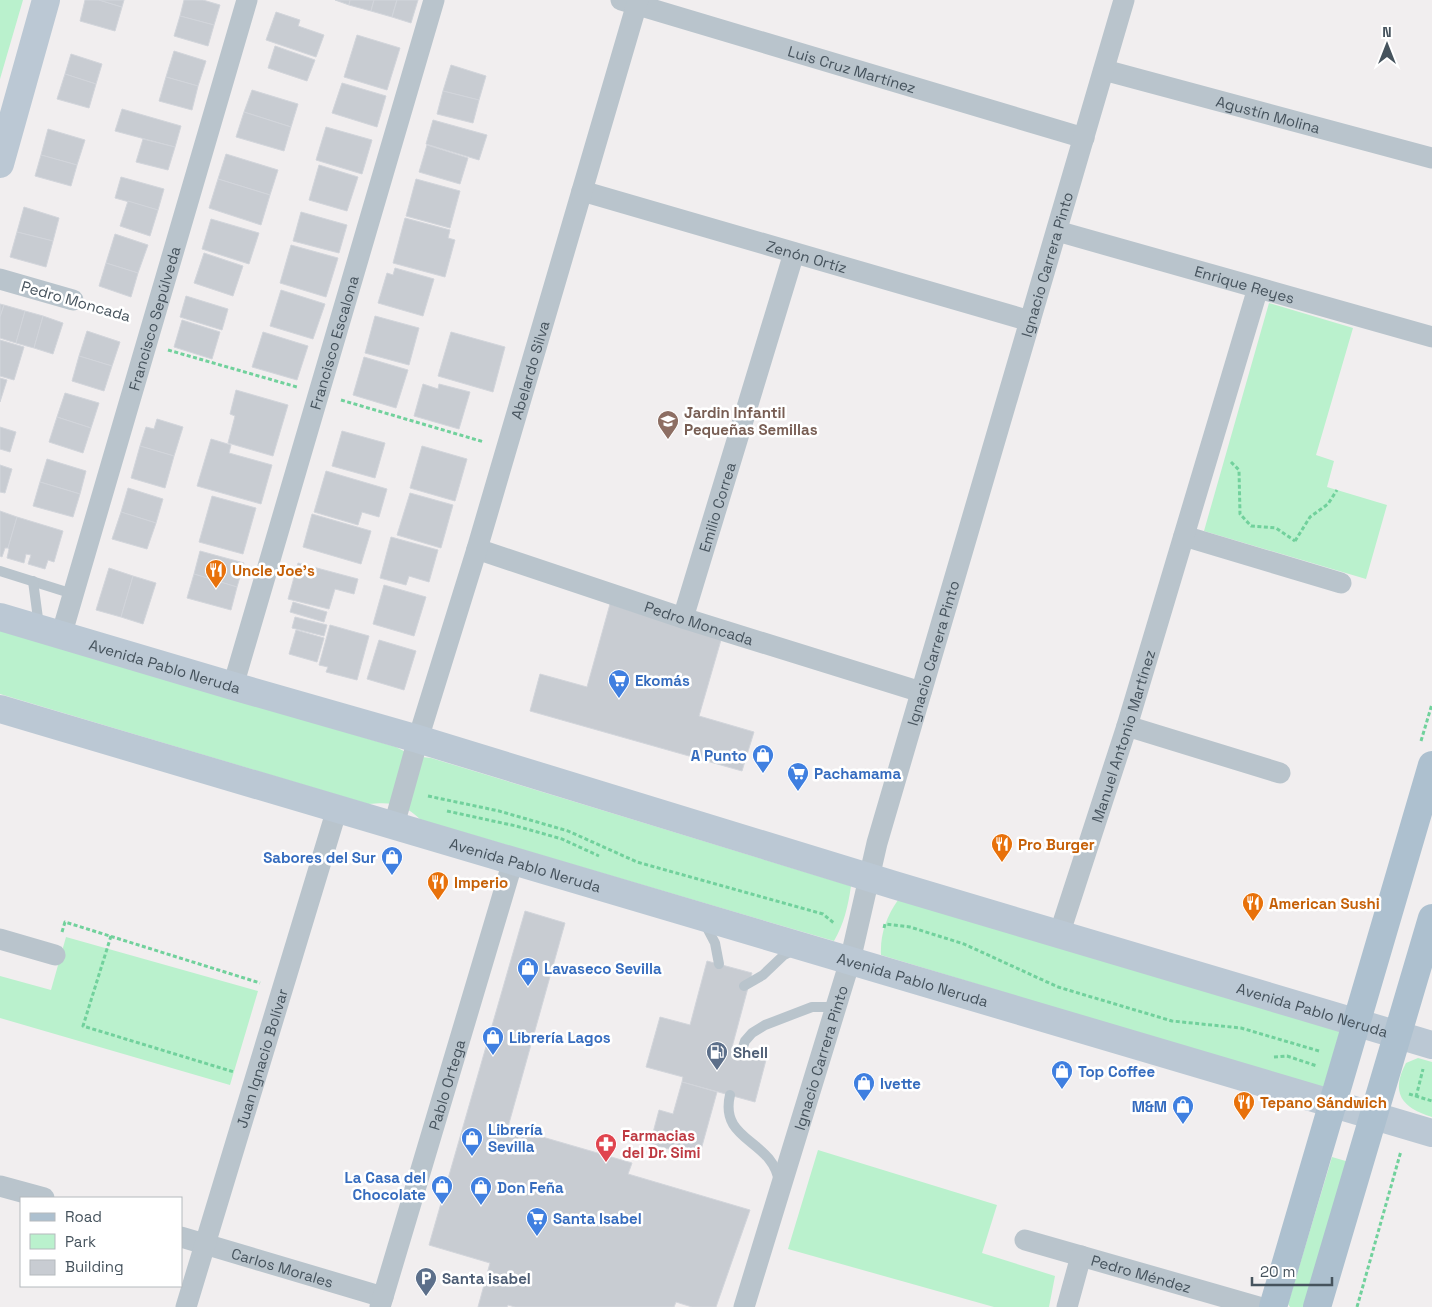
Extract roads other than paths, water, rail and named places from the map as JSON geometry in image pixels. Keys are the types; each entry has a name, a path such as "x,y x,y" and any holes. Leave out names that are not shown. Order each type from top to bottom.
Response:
{"main road":[{"path":"0,164 46,0"},
{"name":"Avenida Pablo Neruda","path":"0,617 418,739 1059,935 1431,1045"},
{"name":"Avenida Pablo Neruda","path":"0,709 1420,1130"},
{"path":"1273,1307 1432,765"},
{"path":"1317,1307 1432,918"}],"street":[{"name":"Francisco Sepúlveda","path":"50,632 73,594 247,0"},
{"name":"Francisco Escalona","path":"233,686 434,0"},
{"name":"Ignacio Carrera Pinto","path":"744,1307 850,961 877,843 1124,0"},
{"name":"Luis Cruz Martínez","path":"632,2 1084,138"},
{"name":"Abelardo Silva","path":"418,739 477,550 582,191 632,2"},
{"name":"Agustín Molina","path":"1104,70 1432,158"},
{"name":"Zenón Ortíz","path":"582,191 1030,321"},
{"name":"Enrique Reyes","path":"1056,231 1432,337"},
{"name":"Emilio Correa","path":"683,618 794,253"},
{"name":"Pedro Moncada","path":"0,278 73,300"},
{"name":"Manuel Antonio Martínez","path":"1059,935 1127,726 1258,288"},
{"path":"1184,536 1341,583"},
{"name":"Pedro Moncada","path":"477,550 683,618 921,692"},
{"path":"1127,726 1280,773"},
{"path":"394,825 418,739"},
{"name":"Juan Ignacio Bolívar","path":"186,1307 337,809"},
{"name":"Pablo Ortega","path":"382,1302 513,861"},
{"path":"0,939 55,956"},
{"path":"0,1186 40,1197"},
{"name":"Carlos Morales","path":"182,1237 382,1302"},
{"name":"Pedro Méndez","path":"1026,1240 1259,1307"},
{"path":"1067,1307 1082,1256"}],"lane":[{"path":"0,571 73,594"},
{"path":"33,581 50,632"},
{"path":"701,917 715,943 719,964"},
{"path":"744,986 763,975 784,955 803,947"},
{"path":"741,1053 745,1042 752,1033 765,1025 812,1007 836,1007"},
{"path":"730,1095 728,1111 734,1128 767,1155 778,1177 780,1190"}],"place":[{"name":"Jardin Infantil Pequeñas Semillas","path":"668,440"},
{"name":"Uncle Joe's","path":"216,589"},
{"name":"Ekomás","path":"619,699"},
{"name":"A Punto","path":"763,774"},
{"name":"Pachamama","path":"798,792"},
{"name":"Pro Burger","path":"1002,863"},
{"name":"Sabores del Sur","path":"392,876"},
{"name":"Imperio","path":"438,901"},
{"name":"American Sushi","path":"1253,922"},
{"name":"Lavaseco Sevilla","path":"528,987"},
{"name":"Librería Lagos","path":"493,1056"},
{"name":"Shell","path":"717,1071"},
{"name":"Top Coffee","path":"1062,1090"},
{"name":"Ivette","path":"864,1102"},
{"name":"Tepano Sándwich","path":"1244,1121"},
{"name":"M&M","path":"1183,1125"},
{"name":"Librería Sevilla","path":"472,1157"},
{"name":"Farmacias del Dr. Simi","path":"606,1163"},
{"name":"La Casa del Chocolate","path":"442,1205"},
{"name":"Don Feña","path":"481,1206"},
{"name":"Santa Isabel","path":"537,1237"},
{"name":"Santa isabel","path":"426,1297"}]}
